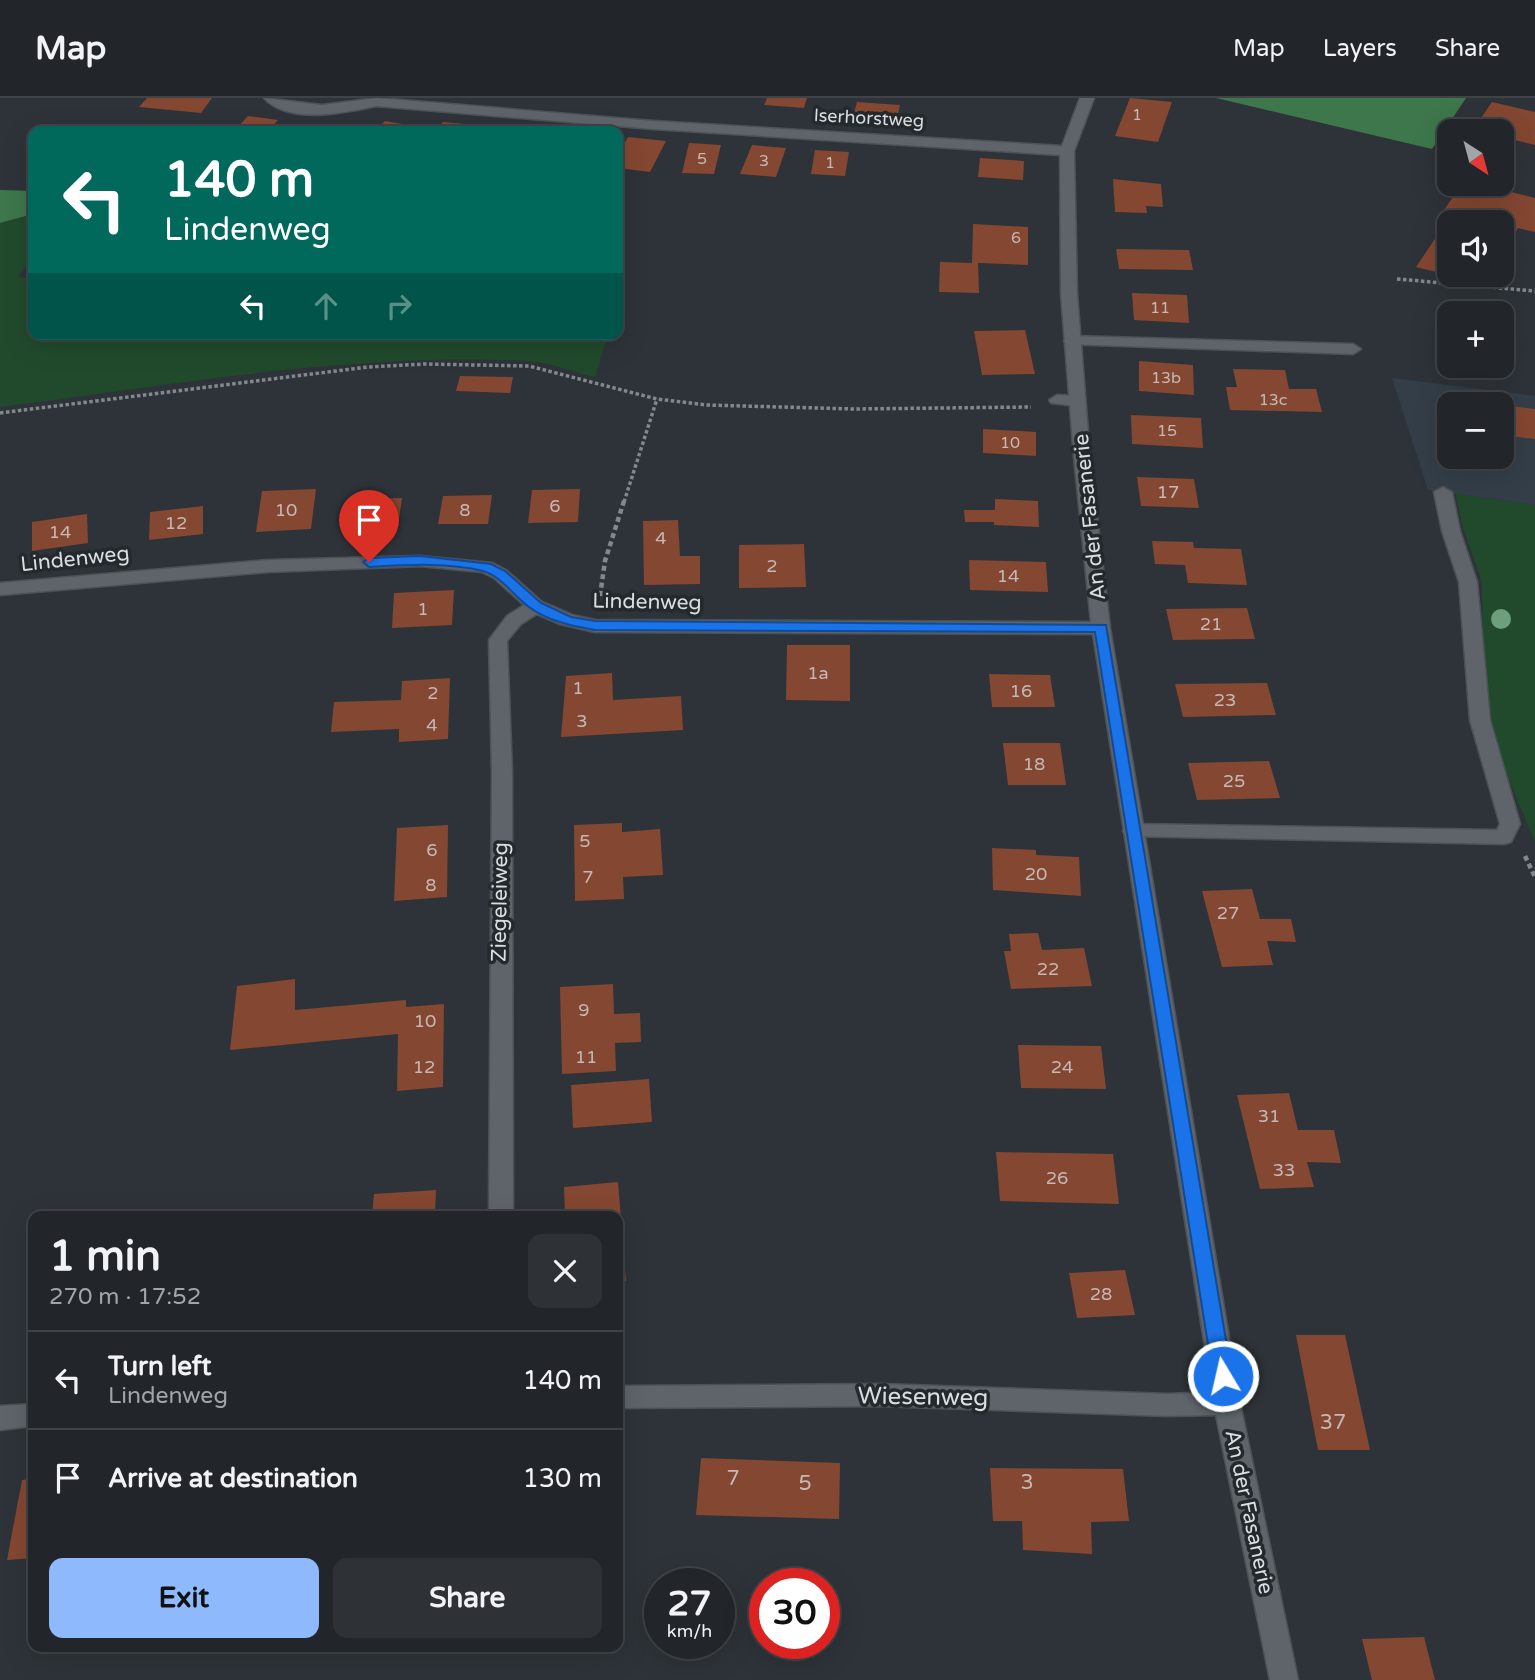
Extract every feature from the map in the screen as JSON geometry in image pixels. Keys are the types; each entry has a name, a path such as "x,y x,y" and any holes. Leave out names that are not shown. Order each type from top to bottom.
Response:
{"street":[{"name":"Iserhorstweg","path":"271,98 280,105 323,109 374,100 653,125 1067,151"},
{"name":"An der Fasanerie","path":"1087,98 1067,151 1069,294 1077,401 1101,628 1227,1403 1284,1680"},
{"path":"1072,341 1353,349"},
{"path":"1058,400 1077,401"},
{"path":"1133,831 1504,837 1510,824 1480,720 1468,582 1451,531 1443,492"},
{"name":"Lindenweg","path":"0,589 268,566 420,561 486,567 500,574 536,606 567,621 595,626 1101,628"},
{"name":"Ziegeleiweg","path":"501,1211 502,773 498,640 514,620 536,606"},
{"name":"Wiesenweg","path":"623,1397 880,1395 1168,1405 1227,1403"},
{"path":"0,1418 28,1415"}],"path":[{"path":"1397,279 1535,291"},
{"path":"0,413 368,367 425,364 529,366 657,399 707,405 1013,409 1058,400"},
{"path":"595,626 606,561 657,399"}],"shaded area":[{"path":"1392,378 1503,392 1437,392 1437,469 1514,469 1514,393 1535,396 1535,505 1428,490"}],"green space":[{"path":"1216,98 1466,98 1452,119 1437,119 1437,142 1432,149"},
{"path":"0,190 28,191 28,215 0,223"},
{"path":"28,215 28,264 18,277 28,278 28,340 606,340 595,377 527,361 395,361 263,372 0,407 0,223"},
{"path":"1456,494 1535,505 1535,842 1504,768 1492,722 1483,660 1482,582 1463,528"}],"building":[{"path":"147,98 212,98 201,113 139,107"},
{"path":"767,98 807,98 804,108 764,105"},
{"path":"1130,98 1172,102 1158,142 1115,136"},
{"path":"857,102 900,105 896,124 852,121"},
{"path":"1492,102 1535,112 1535,145 1514,140 1514,119 1480,119"},
{"path":"248,116 278,120 273,126 239,126"},
{"path":"385,121 414,126 380,126"},
{"path":"443,122 476,125 476,126 440,126"},
{"path":"628,137 666,141 650,172 623,169 623,146"},
{"path":"689,143 721,145 714,174 682,173"},
{"path":"752,145 786,148 776,177 740,174"},
{"path":"815,150 849,152 845,176 811,174"},
{"path":"980,158 1024,161 1023,180 978,177"},
{"path":"1113,179 1161,184 1163,207 1146,206 1147,213 1115,212"},
{"path":"1514,193 1535,198 1535,232 1518,228 1514,235 1514,210 1444,210 1454,196 1514,196"},
{"path":"973,224 1028,227 1028,265 978,263 979,293 939,292 940,262 972,263"},
{"path":"1437,236 1437,272 1416,267"},
{"path":"1116,249 1189,250 1193,270 1119,269"},
{"path":"1132,293 1187,295 1189,323 1134,320"},
{"path":"1025,330 1035,374 982,375 974,331"},
{"path":"1139,361 1193,365 1194,395 1139,391"},
{"path":"1233,369 1285,370 1289,389 1316,389 1322,412 1230,410 1226,387 1237,387"},
{"path":"460,376 513,377 510,393 456,391"},
{"path":"1514,406 1535,409 1535,439 1514,436"},
{"path":"1131,415 1201,418 1203,448 1132,444"},
{"path":"983,429 1036,432 1036,456 983,453"},
{"path":"1137,477 1194,479 1199,508 1141,506"},
{"path":"316,489 311,529 256,532 262,491"},
{"path":"580,489 578,522 528,523 532,490"},
{"path":"492,495 488,524 438,524 443,496"},
{"path":"402,498 398,526 348,528 352,499"},
{"path":"995,499 1038,501 1039,527 965,522 964,510 995,510"},
{"path":"203,506 203,534 149,540 150,512"},
{"path":"87,514 88,543 32,551 32,522"},
{"path":"678,520 680,556 700,556 700,584 644,585 643,521"},
{"path":"1152,541 1193,542 1194,548 1241,549 1247,585 1188,583 1185,565 1155,564"},
{"path":"804,544 806,587 739,588 739,545"},
{"path":"969,560 1046,562 1048,592 970,590"},
{"path":"454,590 452,625 392,628 394,593"},
{"path":"1247,608 1255,639 1173,640 1166,609"},
{"path":"787,645 850,645 850,701 786,700"},
{"path":"612,673 613,700 681,696 683,730 561,737 566,676"},
{"path":"989,674 1050,675 1055,707 992,707"},
{"path":"450,678 448,739 399,742 399,729 331,732 334,702 401,700 402,681"},
{"path":"1267,683 1276,715 1183,717 1175,684"},
{"path":"1003,743 1060,743 1066,785 1008,785"},
{"path":"1269,761 1280,798 1197,800 1188,763"},
{"path":"622,823 622,832 660,829 663,875 623,877 624,899 575,901 574,825"},
{"path":"448,825 447,897 394,901 397,828"},
{"path":"992,848 1036,850 1036,855 1079,857 1081,896 993,890"},
{"path":"1252,889 1260,919 1291,919 1296,942 1267,941 1273,965 1222,967 1202,891"},
{"path":"1038,933 1042,950 1084,948 1092,986 1011,989 1004,951 1011,951 1009,934"},
{"path":"295,979 295,1010 406,1000 406,1007 444,1004 443,1087 397,1091 398,1034 230,1050 237,986"},
{"path":"613,984 614,1014 640,1013 641,1042 615,1043 616,1071 562,1074 560,987"},
{"path":"1018,1045 1101,1046 1106,1089 1021,1088"},
{"path":"649,1079 652,1122 573,1128 571,1085"},
{"path":"1289,1093 1298,1130 1334,1130 1341,1163 1307,1162 1314,1187 1260,1189 1237,1095"},
{"path":"996,1152 1113,1154 1119,1204 1000,1201"},
{"path":"618,1182 620,1211 565,1211 564,1187"},
{"path":"436,1190 435,1211 372,1211 374,1194"},
{"path":"623,1244 626,1281 623,1281"},
{"path":"1125,1270 1135,1315 1077,1318 1069,1273"},
{"path":"1296,1335 1345,1335 1370,1450 1318,1450"},
{"path":"701,1458 840,1463 839,1519 696,1515"},
{"path":"990,1468 1123,1469 1129,1521 1091,1522 1092,1554 1023,1550 1022,1521 993,1521"},
{"path":"28,1479 28,1558 7,1560 22,1480"},
{"path":"1424,1637 1435,1680 1372,1680 1362,1639"}],"route":[{"path":"369,562 420,561 486,567 500,574 536,606 567,621 595,626 1101,628 1223,1376"}]}
